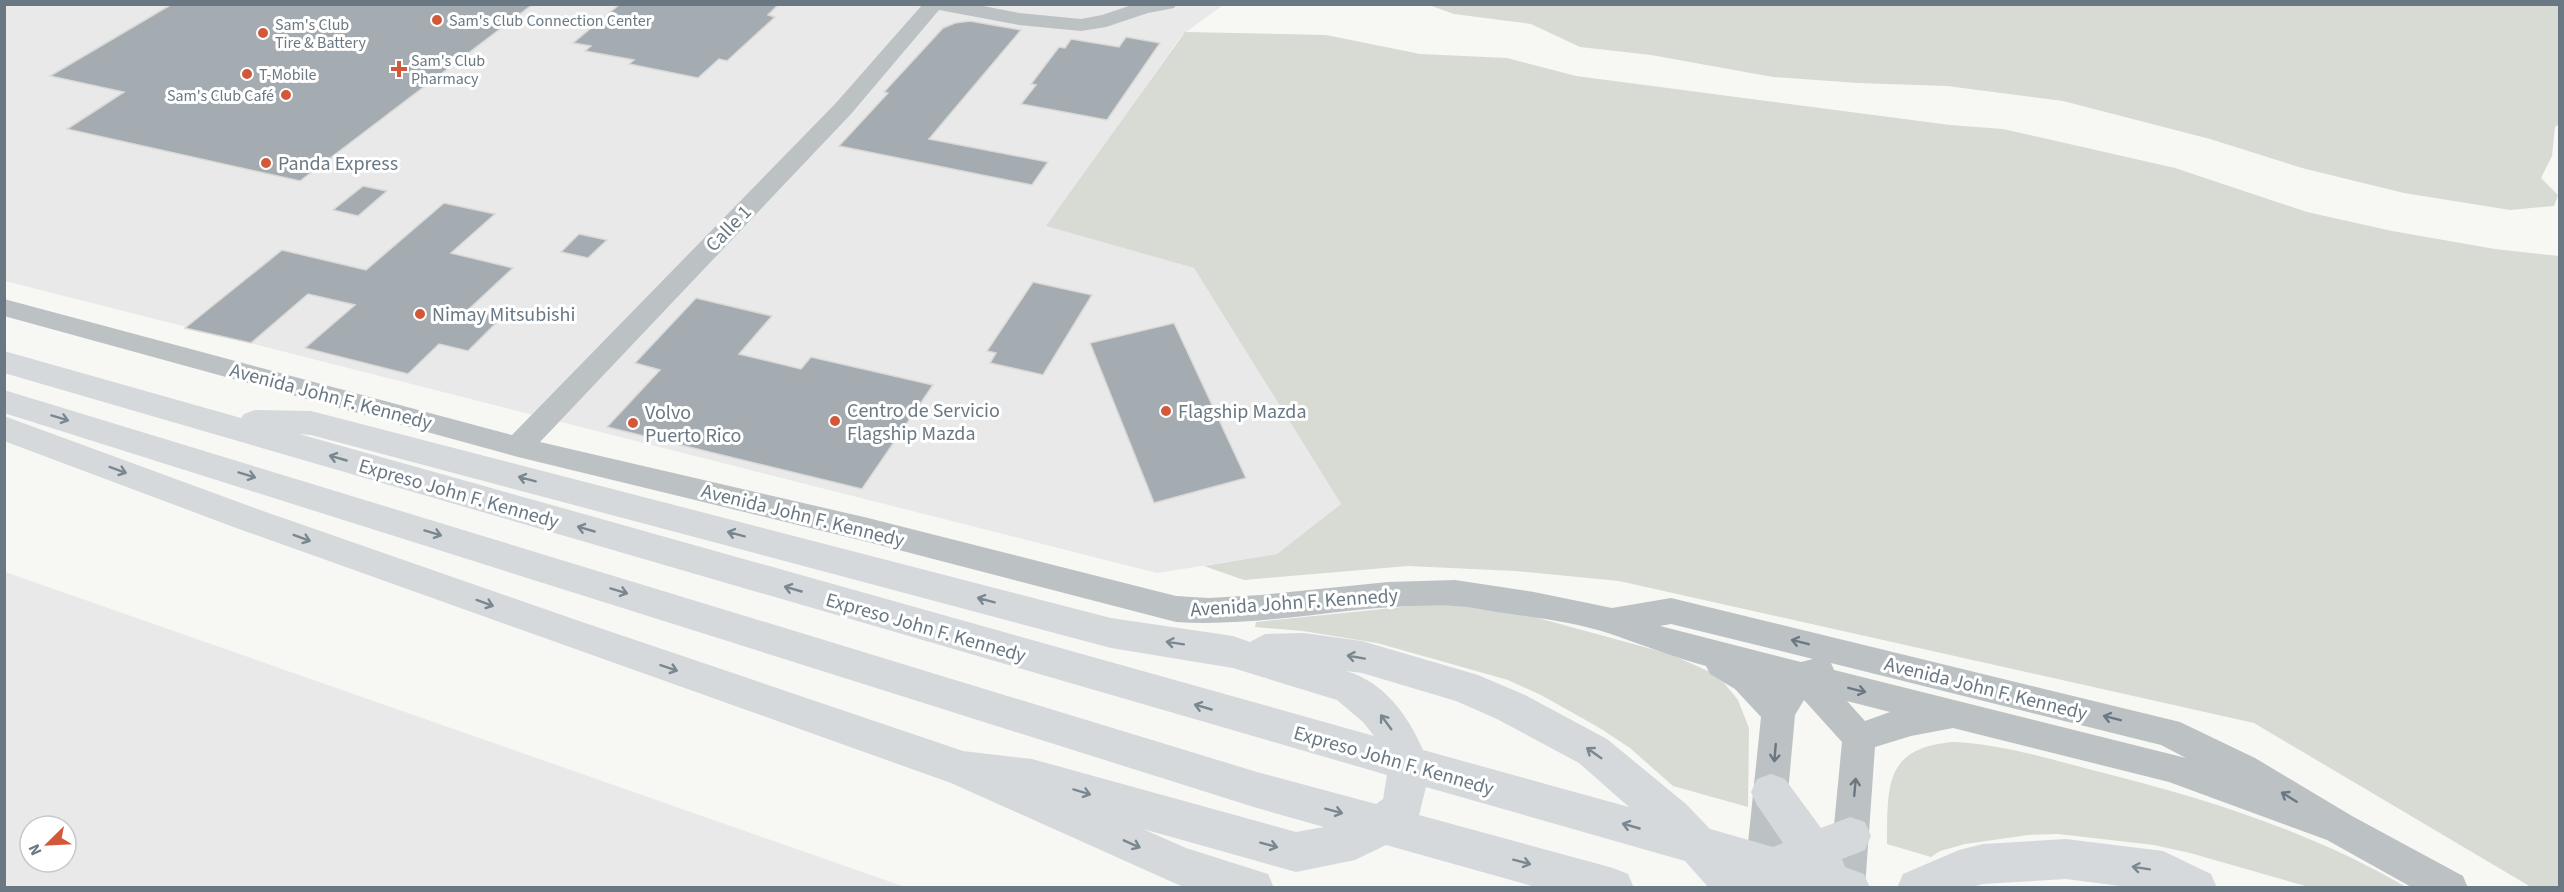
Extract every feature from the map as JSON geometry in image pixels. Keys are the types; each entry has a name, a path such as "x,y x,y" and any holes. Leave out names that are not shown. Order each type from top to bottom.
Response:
{"highway":[{"name":"Expreso John F. Kennedy","path":"4,362 1259,723 1848,888"},
{"path":"4,401 1257,790 1613,888"},
{"path":"213,422 311,423 1112,633 1233,652 1315,675 1350,688 1377,710 1398,738 1408,762 1401,809 1355,841 1296,852 1032,777 963,769"},
{"path":"4,428 552,627 963,769 1181,866 1253,888"},
{"path":"1233,652 1304,649 1362,657 1464,687 1511,706 1593,752 1744,883 1811,850 1850,836"},
{"path":"1771,792 1840,888"},
{"path":"1918,888 1959,870 1983,864 2066,859 2163,872 2196,888"}],"street":[{"path":"935,4 1019,19 1080,25 1106,21 1144,8 1167,4"},
{"name":"Calle 1","path":"518,447 843,109 935,4"},
{"name":"Avenida John F. Kennedy","path":"4,307 518,447 868,530 1176,609 1208,611 1261,608 1388,595 1455,593 1575,612 1612,621 1670,643 2169,767 2339,828"},
{"name":"Avenida John F. Kennedy","path":"1612,621 1671,611 2168,732 2243,769 2339,828 2450,888"},
{"path":"1698,618 1757,647 1804,676 1859,738 1850,836 1848,888"},
{"path":"1670,643 1732,668 1757,686 1778,714"},
{"path":"1744,883 1771,792 1778,714 1785,698 1804,676 1829,667 1885,663"},
{"path":"1859,738 1888,727 1924,718 1962,716"}],"shaded area":[{"path":"4,5 1223,5 1182,35 1047,226 1194,268 1341,504 1277,554 1157,573 5,281"},
{"path":"1429,5 2559,5 2559,124 2555,127 2552,156 2541,178 2558,195 2554,206 2510,210 2404,193 2302,168 2210,139 2063,101 1947,86 1773,77 1651,55 1580,47 1531,24 1454,14"},
{"path":"1185,32 1326,35 1420,54 1507,58 1576,76 1950,125 2003,129 2175,168 2307,212 2392,231 2495,249 2559,256 2559,887 2531,887 2254,723 1619,581 1515,571 1408,566 1244,580 1204,566 1277,554 1341,504 1194,268 1046,226"},
{"path":"4,572 905,887 5,887"},
{"path":"1422,605 1473,606 1527,615 1670,654 1710,672 1724,683 1738,700 1749,728 1748,807 1673,786 1630,748 1598,727 1541,695 1508,680 1377,643 1303,631 1255,627 1256,622"},
{"path":"1953,742 2025,753 2136,781 2216,805 2256,818 2332,849 2406,887 2309,887 2154,845 2058,834 2028,835 1965,844 1940,851 1931,857 1887,844 1888,805 1894,774 1913,752"}],"building":[{"path":"172,4 533,4 300,181 67,129 124,92 50,76"},
{"path":"620,4 779,4 768,15 775,17 727,61 719,59 698,78 629,64 634,60 585,51 591,46 573,43"},
{"path":"970,21 1021,30 929,139 1048,162 1032,185 839,146 888,93 884,92 943,28 955,23"},
{"path":"1126,37 1160,43 1107,120 1021,104 1036,85 1031,84 1059,47 1065,48 1071,39 1119,47"},
{"path":"363,186 387,191 358,216 333,210"},
{"path":"444,203 495,214 451,253 513,268 470,308 503,316 468,351 439,344 408,374 305,348 355,305 308,294 251,343 185,328 282,250 366,270"},
{"path":"579,234 607,240 588,258 561,252"},
{"path":"1033,282 1092,295 1043,375 990,363 996,353 987,351"},
{"path":"696,298 772,316 739,354 801,369 811,357 933,385 862,489 607,427 660,370 635,363"},
{"name":"Flagship Mazda","path":"1174,323 1246,478 1154,503 1090,343"}],"place":[{"name":"Sam's Club Connection Center","path":"437,20"},
{"name":"Sam's Club Tire & Battery","path":"263,33"},
{"name":"Sam's Club Pharmacy","path":"399,69"},
{"name":"T-Mobile","path":"247,74"},
{"name":"Sam's Club Café","path":"286,95"},
{"name":"Panda Express","path":"266,163"},
{"name":"Nimay Mitsubishi","path":"420,314"},
{"name":"Flagship Mazda","path":"1166,411"},
{"name":"Centro de Servicio Flagship Mazda","path":"835,421"},
{"name":"Volvo Puerto Rico","path":"633,423"}]}
